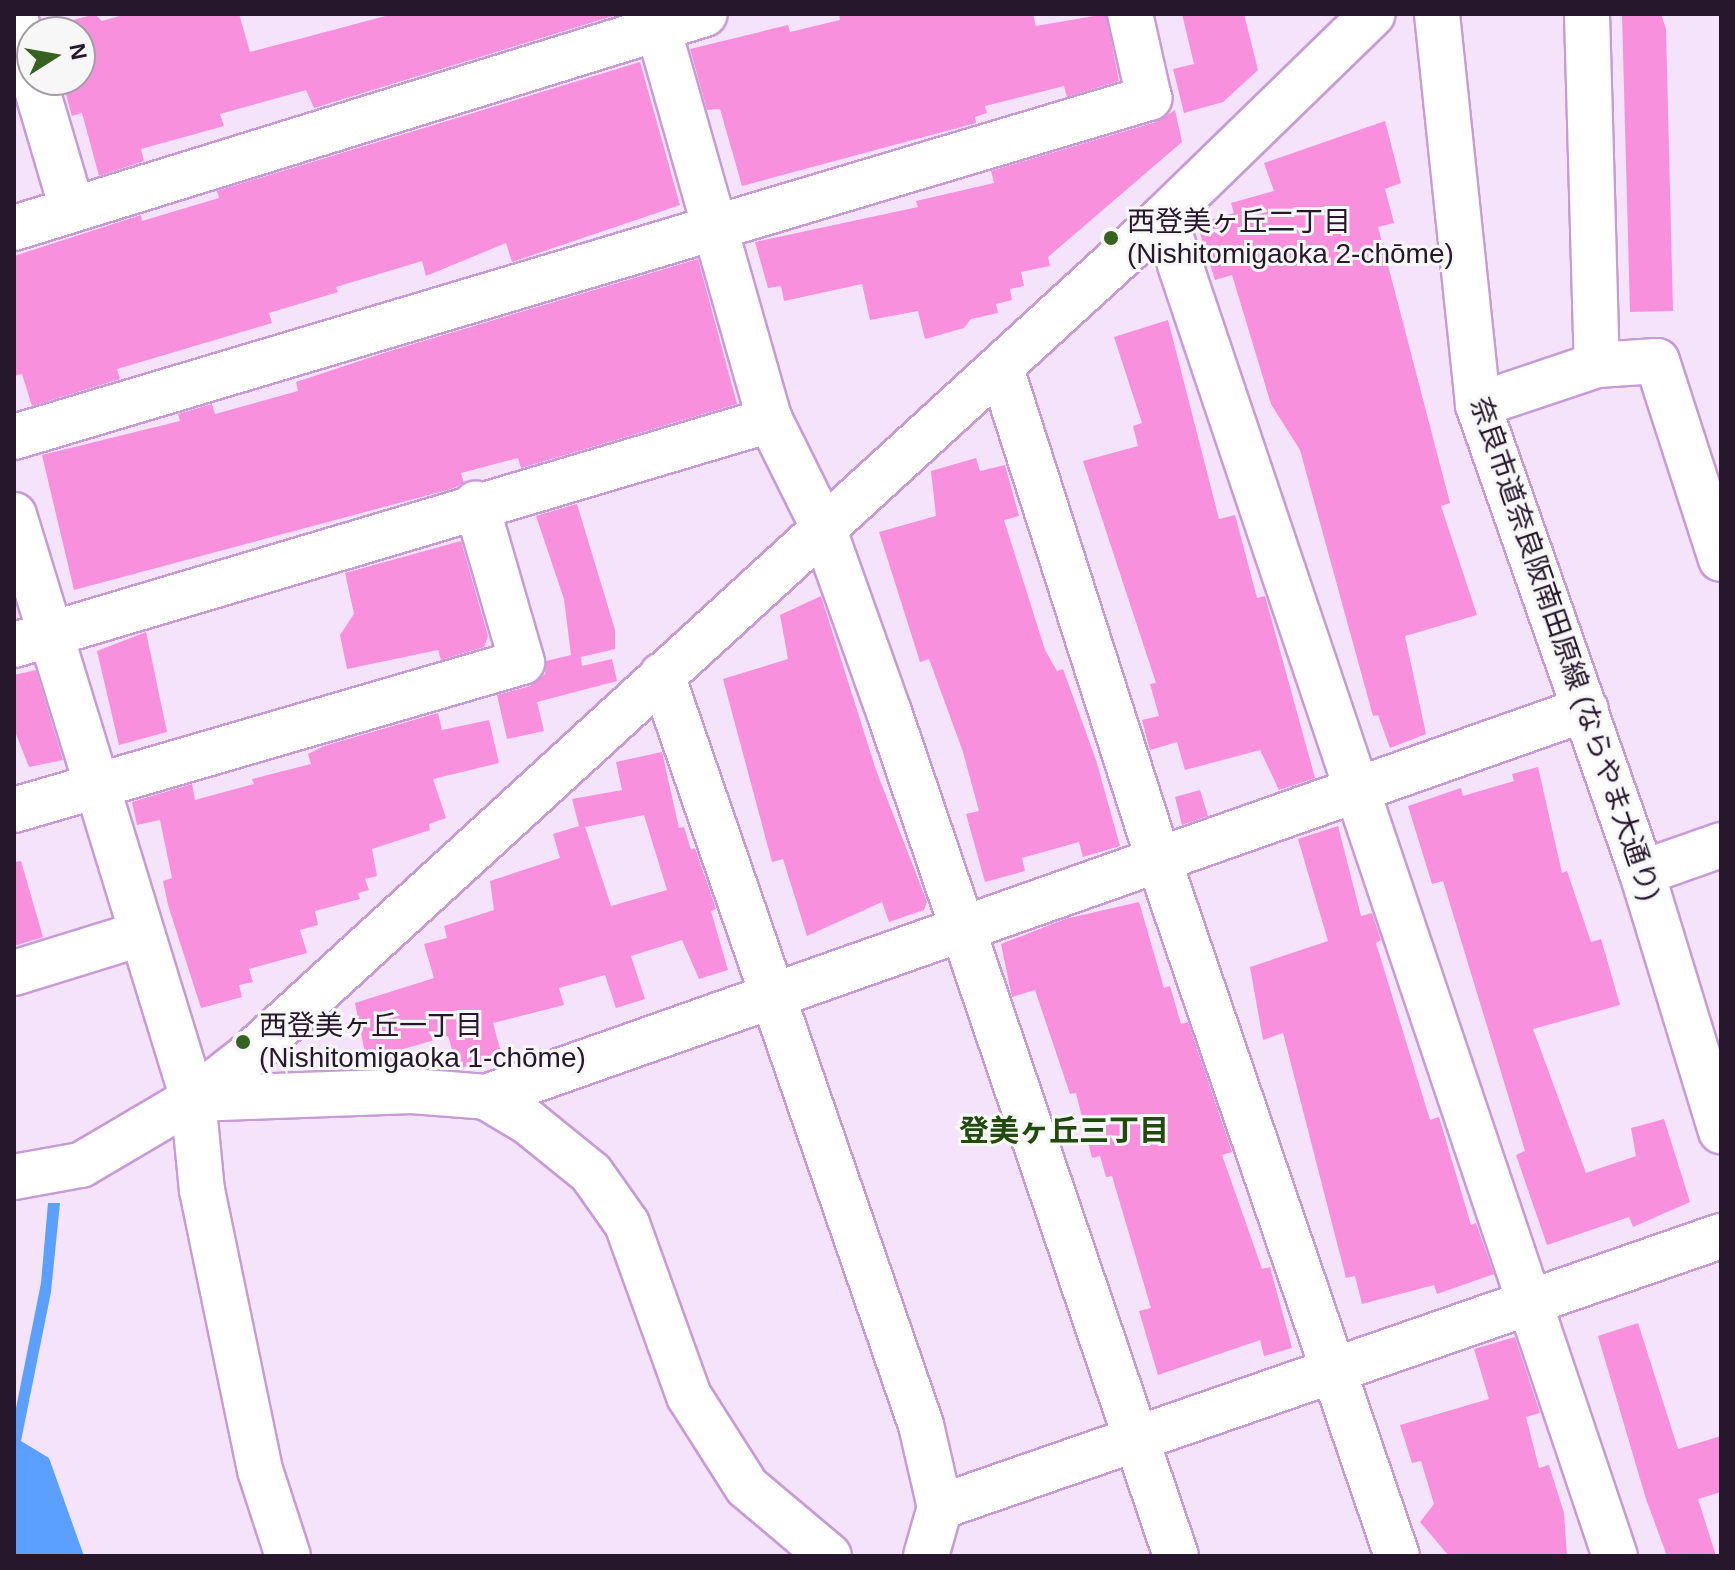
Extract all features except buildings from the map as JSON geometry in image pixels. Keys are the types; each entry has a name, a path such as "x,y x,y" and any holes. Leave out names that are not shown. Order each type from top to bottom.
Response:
{"street":[{"path":"14,228 656,21 705,14"},
{"path":"14,437 1149,98 1130,14"},
{"path":"14,1177 81,1165 193,1099 248,1056 823,527 1001,368 1164,217 1373,14"},
{"name":"奈良市道奈良阪南田原線 (ならやま大通り)","path":"1437,14 1478,405 1642,873 1721,1131"},
{"path":"1578,18 1597,365"},
{"path":"656,21 770,420 823,527 1176,1556"},
{"path":"39,96 72,208"},
{"path":"1164,217 1615,1556"},
{"path":"1478,405 1597,365 1657,361 1702,444 1721,559"},
{"path":"1001,368 1158,858 1397,1556"},
{"path":"33,639 476,504 770,420"},
{"path":"14,810 522,662 476,504"},
{"path":"14,515 33,639 98,785 140,934 193,1099 202,1190 260,1470 288,1556"},
{"path":"662,675 770,997 921,1425 940,1507 926,1556"},
{"path":"193,1099 412,1091 486,1097 1586,709"},
{"path":"1642,873 1721,845"},
{"path":"14,973 140,934"},
{"path":"486,1097 591,1173 627,1224 689,1396 747,1487 829,1556"},
{"path":"940,1507 1134,1435 1531,1305 1721,1236"}],"water":[{"path":"48,1203 60,1203 51,1292 21,1441 49,1458 84,1556 14,1556 14,1418 41,1283"}],"place":[{"name":"西登美ヶ丘二丁目 (Nishitomigaoka 2-chōme)","path":"1111,238"},
{"name":"西登美ヶ丘一丁目 (Nishitomigaoka 1-chōme)","path":"243,1042"}],"district":[{"name":"登美ヶ丘三丁目","path":"1064,1131"}]}
